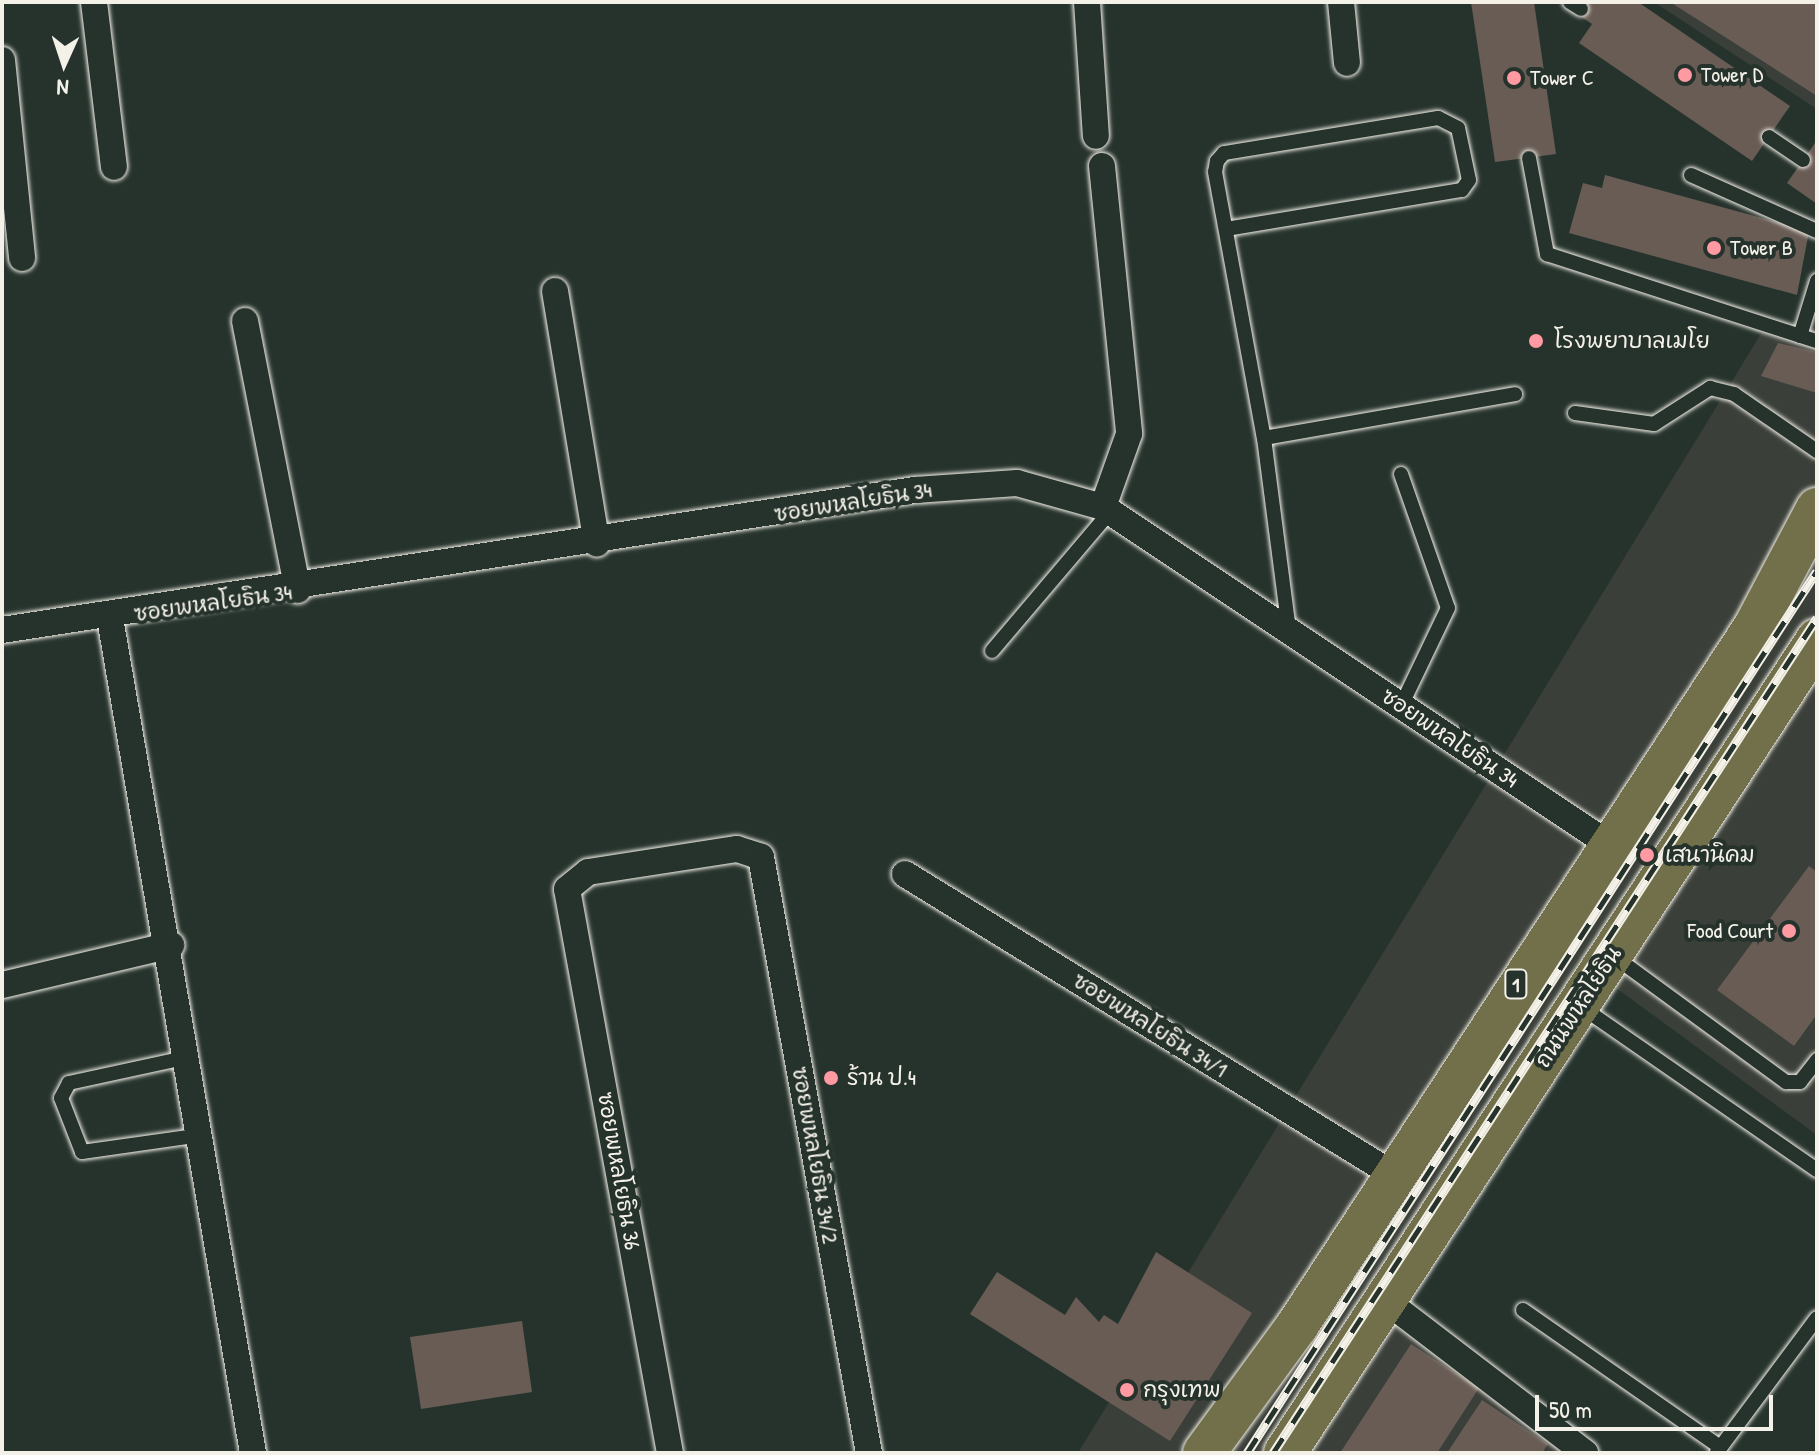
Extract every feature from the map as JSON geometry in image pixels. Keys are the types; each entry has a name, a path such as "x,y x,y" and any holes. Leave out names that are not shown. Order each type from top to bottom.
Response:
{"main road":[{"name":"1","path":"1204,1453 1297,1326 1607,843 1754,628 1817,509"},
{"path":"1754,628 1817,548"},
{"name":"ถนนพหลโยธิน","path":"1297,1453 1352,1360 1808,653"},
{"path":"1223,1453 1297,1326"},
{"name":"ถนนพหลโยธิน","path":"1285,1453 1352,1360"}],"street":[{"path":"94,2 114,167"},
{"path":"1087,2 1096,136"},
{"path":"1341,2 1347,63"},
{"path":"2,60 22,258"},
{"path":"1102,166 1129,434 1106,509"},
{"path":"555,291 597,544"},
{"path":"245,321 298,590"},
{"name":"ซอยพหลโยธิน 34","path":"2,630 110,618 298,590 959,487 1017,483 1106,509 1288,624 1401,706 1607,843"},
{"path":"110,618 171,945 253,1453"},
{"name":"ซอยพหลโยธิน 36","path":"670,1453 567,889 588,872 737,849 761,857"},
{"name":"ซอยพหลโยธิน 34/2","path":"761,857 869,1453"},
{"name":"ซอยพหลโยธิน 34/1","path":"905,874 1394,1175"},
{"path":"2,985 171,945"},
{"path":"1389,1303 1579,1452"}],"lane":[{"path":"1226,229 1451,195 1469,180 1458,128 1438,118 1224,153 1215,172 1264,438 1288,624"},
{"path":"1769,137 1803,160"},
{"path":"1529,158 1547,254 1817,341"},
{"path":"1691,175 1817,231"},
{"path":"1800,336 1817,281"},
{"path":"1575,413 1654,424 1710,388 1734,394 1817,451"},
{"path":"1264,438 1515,394"},
{"path":"1401,474 1448,608 1401,706"},
{"path":"992,651 1106,509"},
{"path":"1612,954 1786,1082 1800,1082 1817,1060"},
{"path":"1579,1006 1817,1170"},
{"path":"189,1057 69,1083 61,1098 82,1152 202,1134"},
{"path":"1523,1310 1718,1450 1817,1318"}],"shaded area":[{"path":"1654,2 1817,2 1817,109"},
{"path":"1762,332 1817,347 1817,1135 1616,988 1413,1294 1407,1328 1566,1453 1078,1453"}],"building":[{"name":"Tower C","path":"1471,2 1534,2 1556,154 1495,162"},
{"name":"Tower D","path":"1585,2 1638,2 1790,106 1752,161 1579,43 1592,24 1577,14"},
{"path":"1670,2 1817,2 1817,96 1761,60"},
{"path":"1817,140 1817,204 1787,183"},
{"name":"Tower B","path":"1605,175 1809,231 1797,295 1569,233 1583,183 1602,188"},
{"path":"1778,343 1817,352 1817,393 1761,376"},
{"name":"Food Court","path":"1809,866 1817,872 1817,1014 1794,1046 1717,990"},
{"path":"1156,1252 1252,1313 1170,1441 970,1314 997,1272 1065,1315 1076,1297 1099,1322 1104,1315 1118,1324"},
{"path":"522,1321 532,1392 421,1409 410,1337"},
{"path":"1411,1344 1479,1388 1437,1453 1340,1453"},
{"path":"1482,1400 1548,1444 1542,1453 1447,1453"}],"railway":[{"path":"1247,1453 1817,571"},
{"path":"1273,1453 1817,618"}],"place":[{"name":"Tower D","path":"1685,75"},
{"name":"Tower C","path":"1514,78"},
{"name":"Tower B","path":"1714,248"},
{"name":"โรงพยาบาลเมโย","path":"1536,341"},
{"name":"เสนานิคม","path":"1647,855"},
{"name":"Food Court","path":"1789,931"},
{"name":"ร้าน ป.4","path":"831,1078"},
{"name":"กรุงเทพ","path":"1127,1390"}]}
